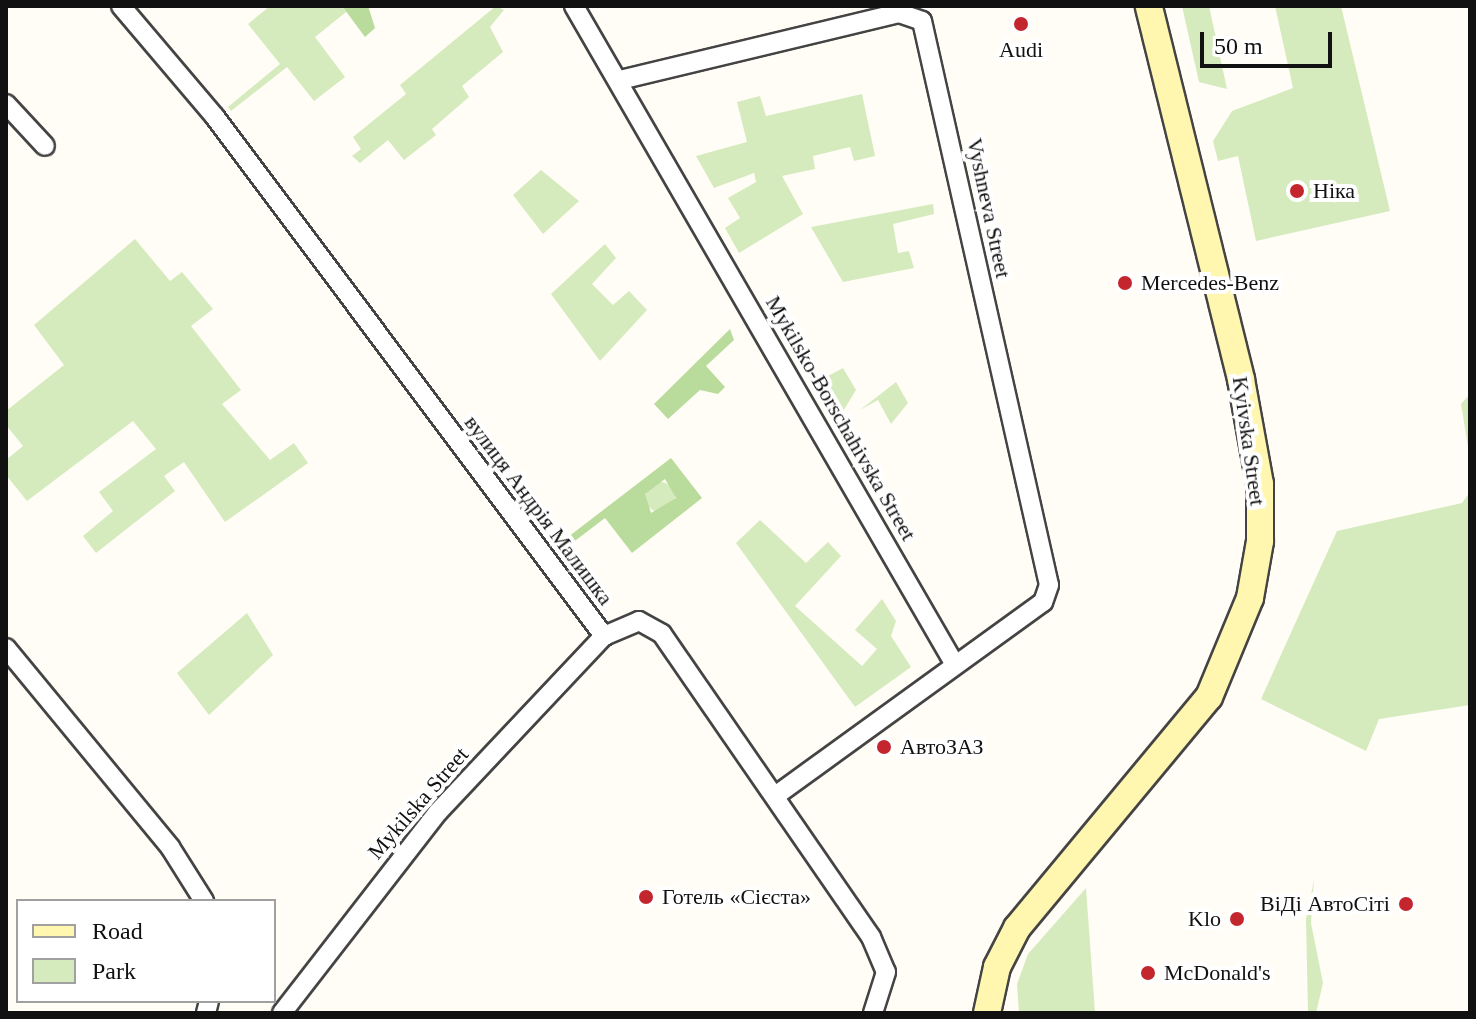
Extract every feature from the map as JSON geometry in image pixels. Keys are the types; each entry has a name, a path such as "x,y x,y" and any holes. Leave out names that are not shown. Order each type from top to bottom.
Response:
{"main road":[{"name":"Kyivska Street","path":"991,1007 1006,948 1036,902 1209,697 1250,598 1260,541 1260,484 1241,379 1149,6"}],"street":[{"name":"вулиця Андрія Малишка","path":"121,6 215,117 604,636 639,621 662,634 776,795 881,957 883,992 873,1013"},
{"name":"Mykilsko-Borschahivska Street","path":"574,6 620,80 954,663"},
{"name":"Vyshneva Street","path":"620,80 899,13 922,21 1049,585 1043,602 954,663"},
{"path":"6,104 45,146"},
{"name":"Mykilska Street","path":"282,1013 438,812 604,636"},
{"path":"6,648 170,847 203,899"},
{"path":"776,795 954,663"}],"green space":[{"path":"270,6 342,6 346,12 315,37 345,77 314,101 287,67 231,111 228,107 280,64 248,24"},
{"path":"342,6 368,6 375,28 365,37"},
{"path":"496,6 504,10 490,27 503,52 462,86 469,97 432,129 436,135 404,160 388,140 360,163 352,156 361,149 353,137 406,94 400,85"},
{"path":"1182,6 1209,6 1227,89 1199,82"},
{"path":"1275,6 1341,6 1390,211 1256,241 1238,156 1218,161 1213,141 1232,111 1293,88"},
{"path":"862,94 875,156 854,161 850,147 813,156 815,169 782,176 803,214 739,253 725,228 740,218 728,198 756,182 754,173 714,188 696,156 747,142 737,102 760,96 766,116"},
{"path":"541,170 579,201 543,234 513,195"},
{"path":"933,204 934,214 893,224 898,253 909,251 914,268 843,282 811,227"},
{"path":"135,239 170,281 182,272 213,309 191,326 241,390 222,404 270,460 294,443 308,463 225,522 184,462 164,476 175,491 96,553 83,536 113,511 99,492 156,449 133,421 27,501 6,475 6,460 23,446 6,425 6,411 64,365 34,325"},
{"path":"605,244 616,258 592,284 613,305 629,291 647,310 600,361 551,294"},
{"path":"730,329 734,340 706,366 725,387 718,394 700,390 668,419 654,404"},
{"path":"843,368 856,390 837,421 815,383"},
{"path":"896,382 908,403 891,424 878,400 860,410"},
{"path":"1470,394 1470,459 1461,404"},
{"path":"671,458 702,498 632,553 605,518 559,553 555,547","holes":["665,479 676,498 651,513 645,494"]},
{"path":"660,482 671,486 675,497 671,508 660,512 649,508 645,497 649,486"},
{"path":"1470,492 1470,705 1379,719 1366,751 1261,699 1337,531 1462,503"},
{"path":"760,520 806,563 828,542 841,556 795,606 862,666 877,649 855,630 882,599 896,621 891,636 911,667 855,707 736,543"},
{"path":"247,613 273,655 209,715 177,673"},
{"path":"1314,880 1311,923 1323,983 1316,1013 1308,1013 1306,919"},
{"path":"1086,888 1095,1013 1019,1013 1017,984 1028,954"}],"place":[{"name":"Audi","path":"1021,24"},
{"name":"Ніка","path":"1297,191"},
{"name":"Mercedes-Benz","path":"1125,283"},
{"name":"АвтоЗАЗ","path":"884,747"},
{"name":"Готель «Сієста»","path":"646,897"},
{"name":"ВіДі АвтоСіті","path":"1406,904"},
{"name":"Klo","path":"1237,919"},
{"name":"McDonald's","path":"1148,973"}]}
